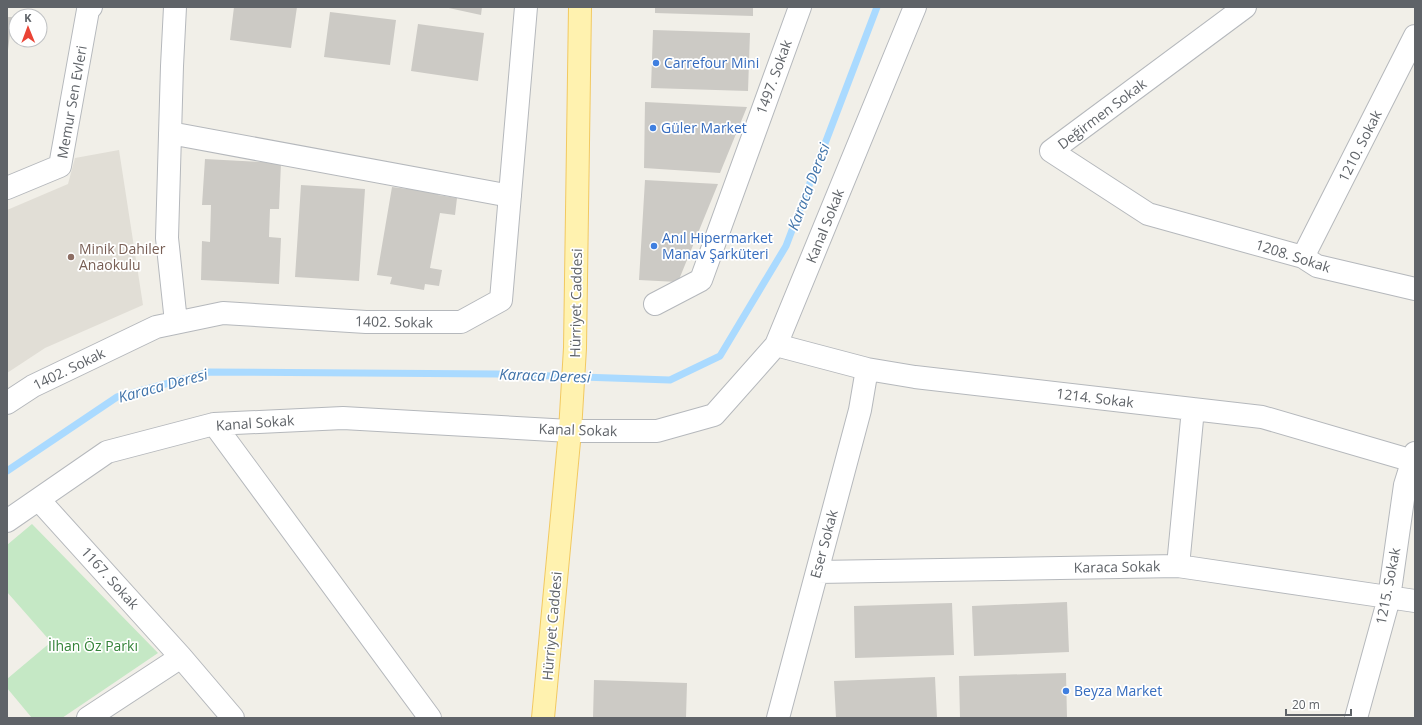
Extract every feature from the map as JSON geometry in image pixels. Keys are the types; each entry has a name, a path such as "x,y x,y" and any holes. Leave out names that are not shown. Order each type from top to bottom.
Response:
{"main road":[{"name":"Hürriyet Caddesi","path":"543,718 570,431 575,348 580,7"}],"street":[{"name":"Memur Sen Evleri","path":"7,188 60,166 88,10 91,7"},
{"path":"175,7 167,238 176,322"},
{"name":"1402. Sokak","path":"7,403 33,386 149,330 176,322 223,313 366,322 461,322 502,300 526,7"},
{"name":"1497. Sokak","path":"655,304 701,280 800,7"},
{"name":"Kanal Sokak","path":"7,521 107,452 214,424 343,418 570,431 657,431 714,415 776,345 915,7"},
{"name":"Değirmen Sokak","path":"1148,214 1051,151 1245,7"},
{"name":"1210. Sokak","path":"1303,257 1415,36"},
{"path":"170,133 510,196"},
{"name":"1208. Sokak","path":"1148,214 1303,257 1317,266 1415,289"},
{"name":"1214. Sokak","path":"776,345 867,369 915,377 1262,417 1414,457"},
{"name":"Eser Sokak","path":"778,718 860,410 867,369"},
{"path":"1178,566 1193,409"},
{"path":"214,424 430,718"},
{"name":"1215. Sokak","path":"1356,718 1388,598 1405,486 1414,457"},
{"name":"1167. Sokak","path":"39,500 233,718"},
{"name":"Karaca Sokak","path":"817,572 1178,566 1415,601"},
{"path":"88,718 180,657"}],"shaded area":[{"name":"Minik Dahiler Anaokulu","path":"119,150 143,305 45,348 7,373 7,210 68,184 75,158"}],"green space":[{"name":"İlhan Öz Parkı","path":"32,524 158,653 62,718 32,718 7,688 7,679 51,642 7,592 7,545"}],"building":[{"path":"234,7 297,7 291,48 230,40"},
{"path":"444,7 482,7 481,15"},
{"path":"655,7 753,7 753,16 655,13"},
{"path":"330,12 396,20 390,65 324,57"},
{"path":"7,17 8,17 8,48 7,50"},
{"path":"418,24 484,33 478,81 411,71"},
{"path":"653,30 750,33 748,91 651,88"},
{"path":"645,102 747,107 720,173 644,168"},
{"path":"205,159 281,163 279,209 270,209 269,237 281,238 279,284 201,280 202,241 210,242 211,205 202,205"},
{"path":"645,180 718,184 678,282 639,280"},
{"path":"409,181 440,186 438,195 457,198 455,215 440,213 430,268 442,270 439,286 425,284 424,290 390,284 392,277 377,275 392,187 408,189"},
{"path":"301,185 365,189 359,281 295,277"},
{"path":"1067,602 1069,652 974,656 972,606"},
{"path":"952,603 954,655 855,658 854,606"},
{"path":"1066,673 1067,718 960,718 959,676"},
{"path":"935,677 937,718 836,718 834,681"},
{"path":"594,680 687,683 686,718 593,718"}],"waterway":[{"name":"Karaca Deresi","path":"7,471 117,397 210,372 497,374 670,380 720,356 786,246 877,7"}],"place":[{"name":"Carrefour Mini","path":"656,63"},
{"name":"Güler Market","path":"653,128"},
{"name":"Anıl Hipermarket Manav Şarküteri","path":"654,246"},
{"name":"Minik Dahiler Anaokulu","path":"71,257"},
{"name":"Beyza Market","path":"1066,691"}]}
